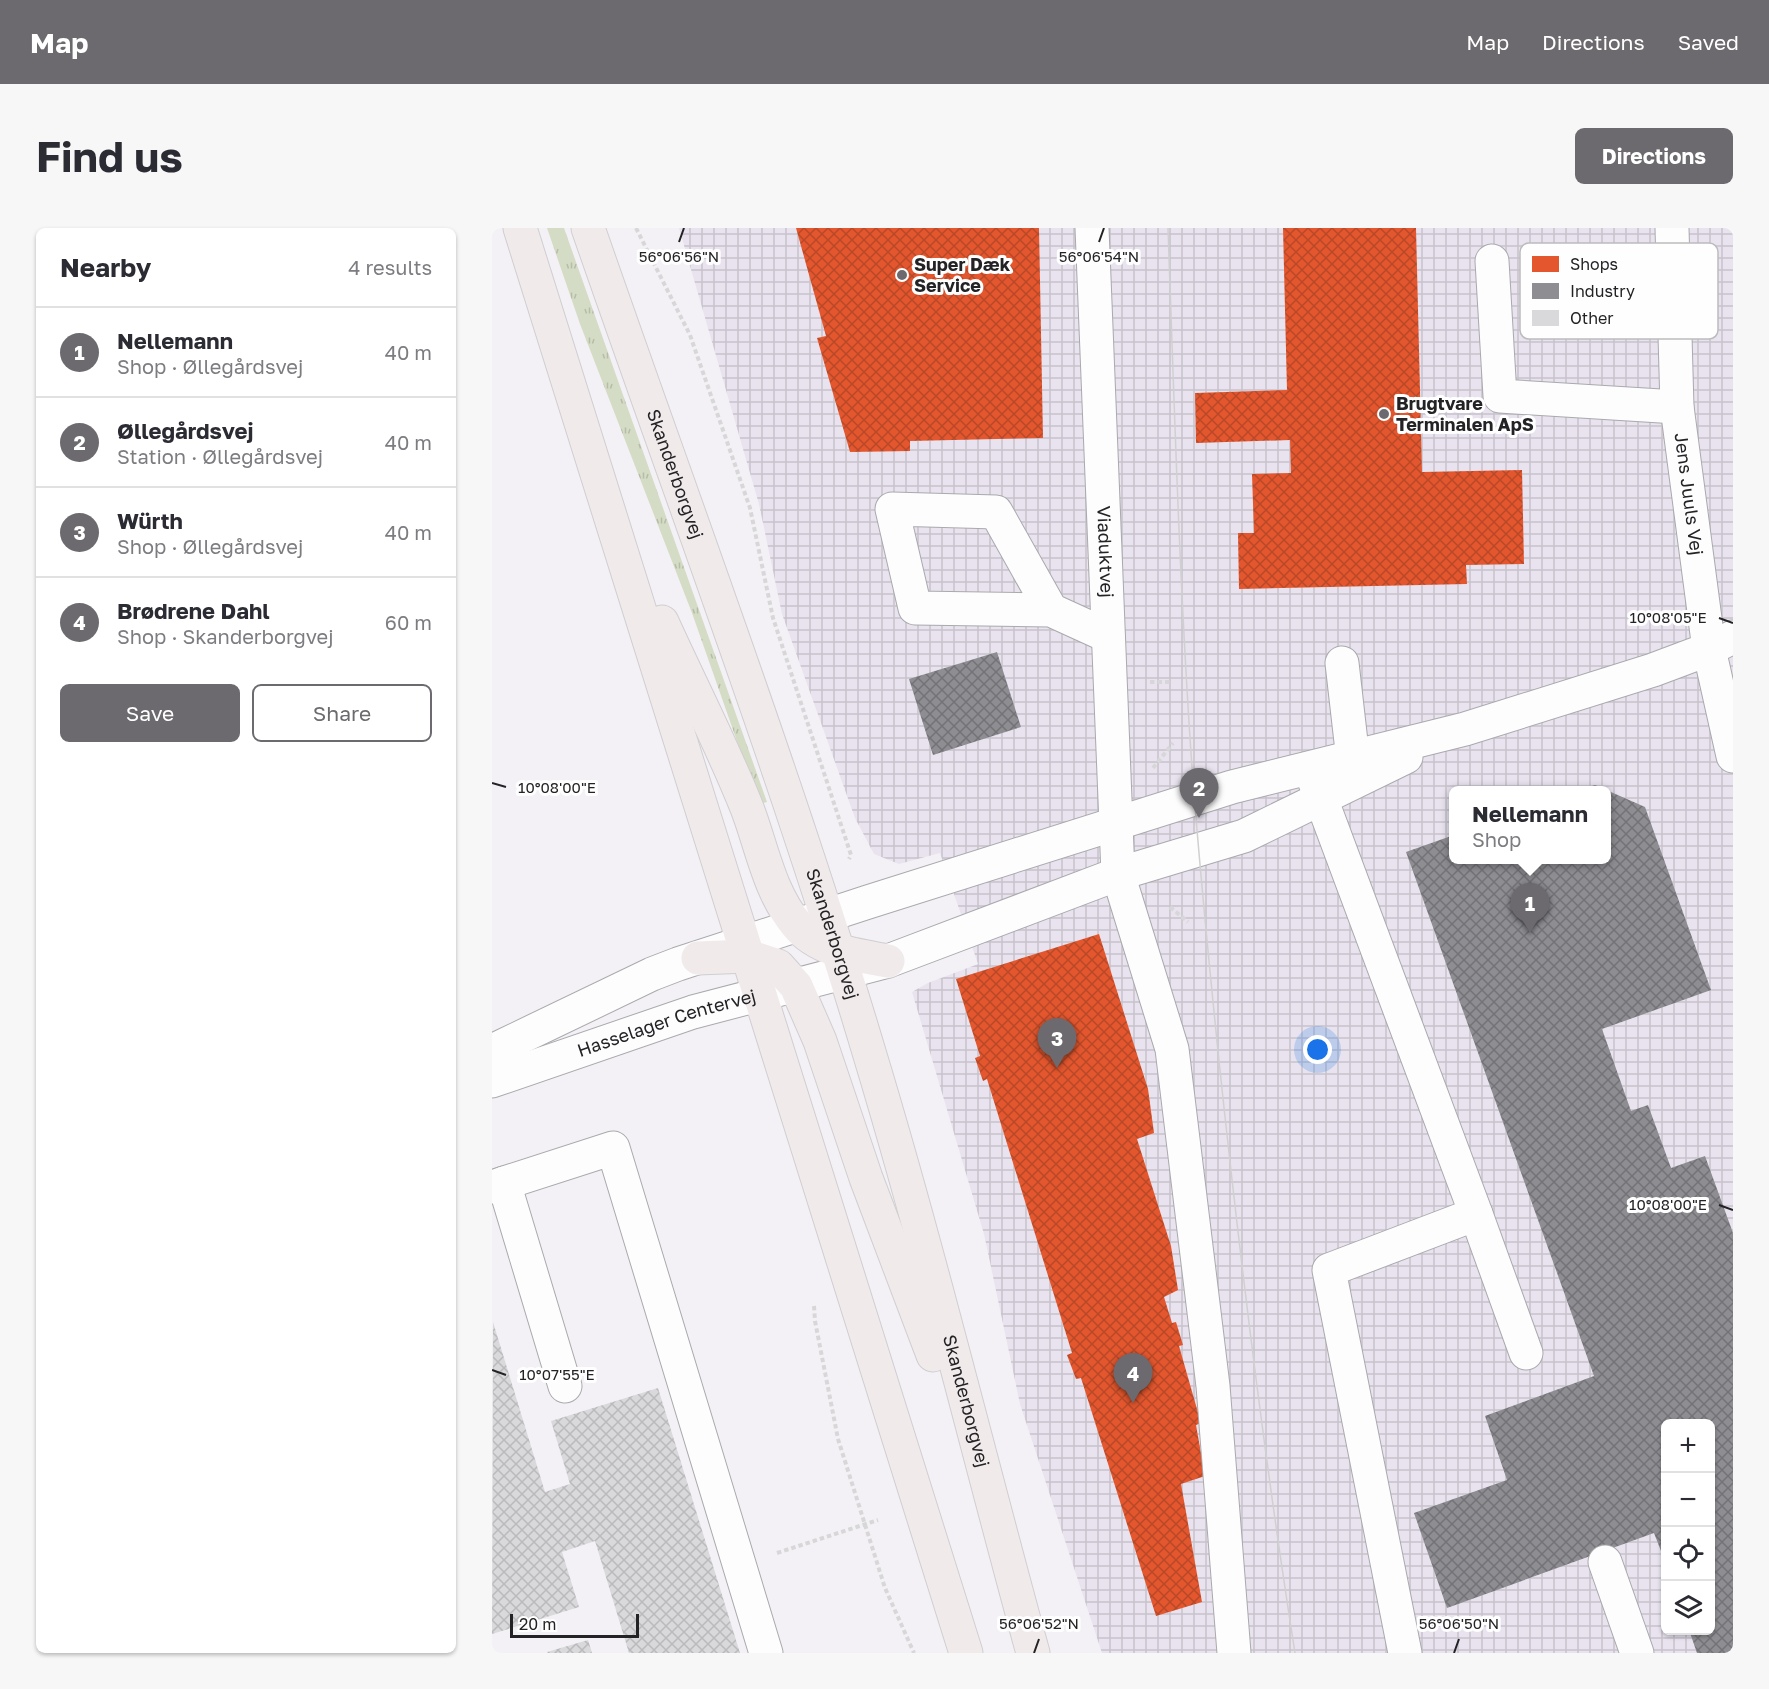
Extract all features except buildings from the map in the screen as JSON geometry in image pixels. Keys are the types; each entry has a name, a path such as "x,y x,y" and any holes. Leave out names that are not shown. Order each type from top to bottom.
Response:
{"main road":[{"path":"520,228 966,1653"},
{"name":"Skanderborgvej","path":"588,228 775,760 812,921 841,962 902,1166 1033,1653"},
{"path":"604,494 747,808 772,880 783,904 812,921"},
{"path":"746,949 778,966 796,986 820,1041 866,1178 997,1522"}],"street":[{"name":"Viaduktvej","path":"1092,228 1118,874 1172,1049 1214,1386 1234,1653"},
{"name":"Jens Juuls Vej","path":"1672,228 1672,243"},
{"path":"1492,261 1500,396 1677,407"},
{"name":"Jens Juuls Vej","path":"1675,339 1677,407 1721,643 1733,756"},
{"path":"1052,610 996,512 892,509 915,608 1052,610 1108,636"},
{"path":"1342,663 1354,769 1465,729 1653,670 1721,643"},
{"name":"Hasselager Centervej","path":"492,1051 652,974 698,958 746,949 812,921 1232,787 1309,767 1354,769"},
{"path":"1309,767 1526,1353"},
{"name":"Hasselager Centervej","path":"492,1081 693,1012 796,986 841,962 888,961 1118,874 1244,836 1321,798 1354,769"},
{"path":"565,1386 498,1185 612,1148 766,1653"},
{"path":"1405,1653 1329,1270 1476,1214"},
{"path":"1605,1562 1637,1653"}],"path":[{"path":"636,228 690,335 750,508 773,618 851,855 812,921"},
{"path":"1139,683 1170,682"},
{"path":"814,1298 815,1321 838,1440 885,1588 914,1653"},
{"path":"739,1565 878,1520"}],"shaded area":[{"path":"679,228 1733,228 1733,1653 1102,1653 1020,1404 984,1234 912,992 928,983 978,964 940,853 899,864 874,854 855,818 782,614 759,504"}],"green space":[{"path":"547,228 564,228 767,802 759,804 692,613 580,324"}],"tram line":[{"path":"1168,228 1183,610 1199,859 1244,1283 1295,1653"}],"place":[{"name":"Super Dæk Service","path":"902,275"},
{"name":"Brugtvare Terminalen ApS","path":"1384,414"},
{"name":"Øllegårdsvej","path":"1199,818"},
{"name":"Nellemann","path":"1530,933"},
{"name":"Würth","path":"1057,1068"},
{"name":"Brødrene Dahl","path":"1133,1403"}]}
